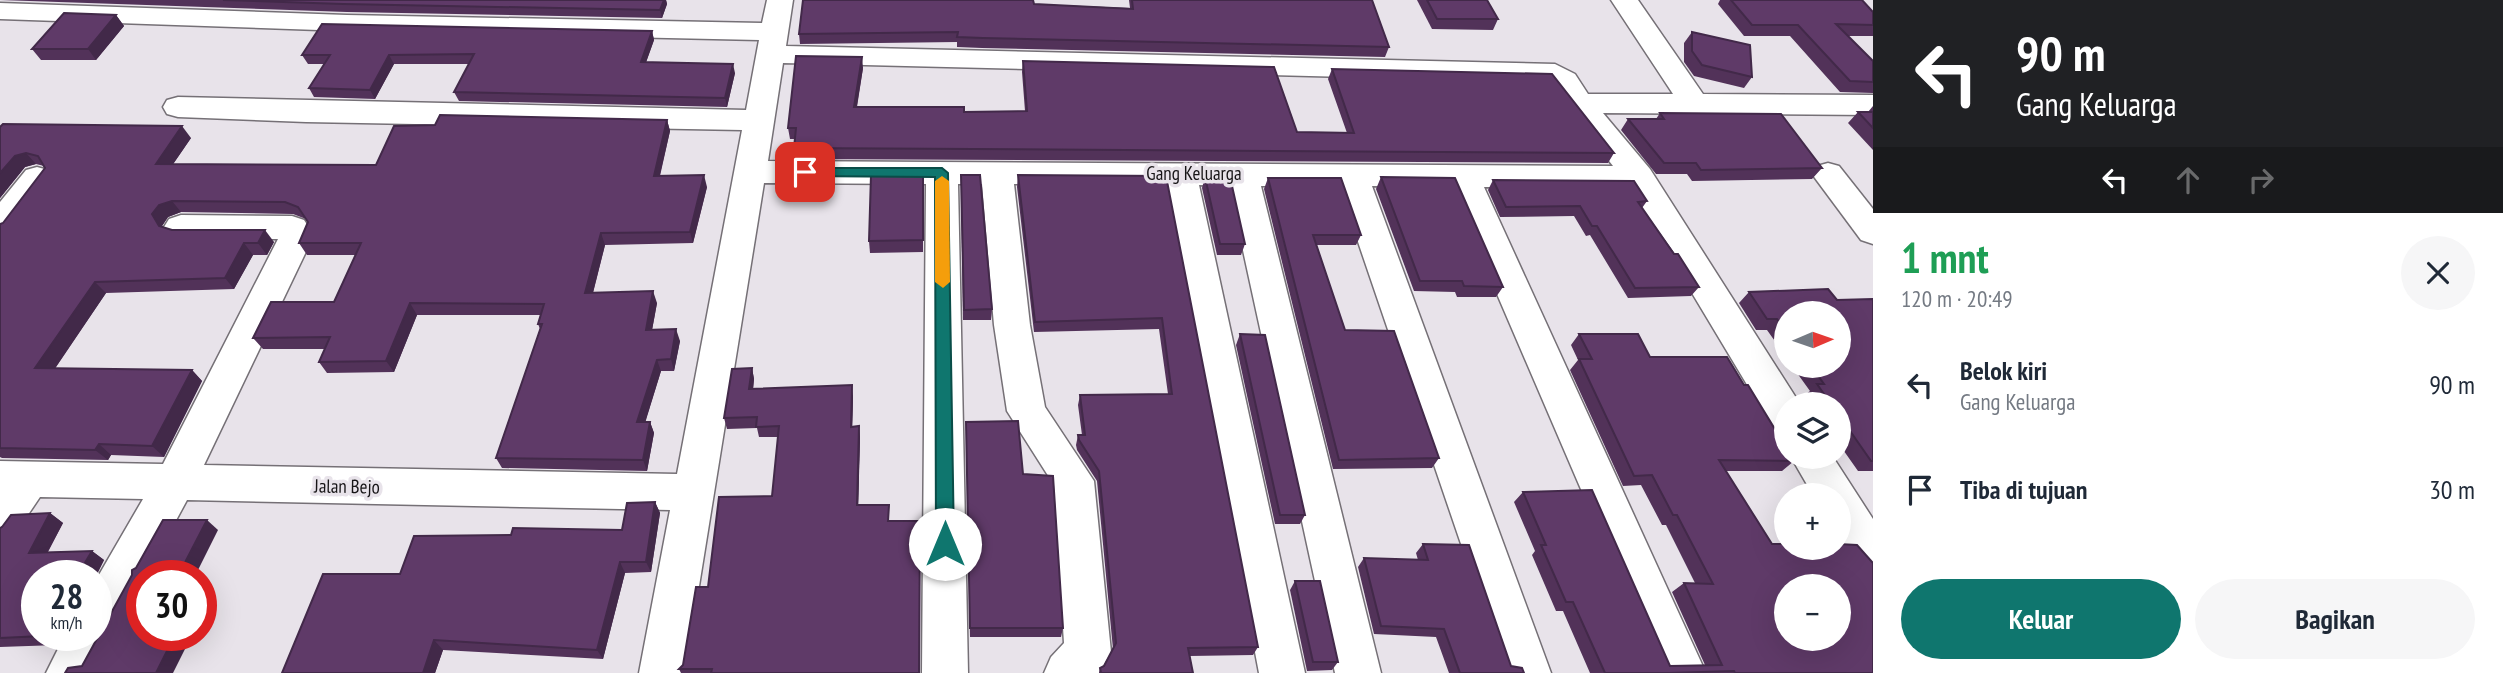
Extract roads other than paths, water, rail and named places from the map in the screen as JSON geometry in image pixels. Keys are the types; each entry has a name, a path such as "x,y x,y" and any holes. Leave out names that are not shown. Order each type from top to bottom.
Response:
{"street":[{"path":"1624,0 1694,103"},
{"path":"0,11 347,23 775,29 1543,71 1565,80 1579,103 1639,177 1774,396"},
{"path":"662,673 775,29"},
{"path":"1579,103 1873,105"},
{"path":"178,107 306,112 759,120"},
{"name":"Gang Keluarga","path":"750,172 1639,177"},
{"path":"942,173 945,673"},
{"path":"997,173 1012,325 1026,411 1074,481 1088,652 1068,673"},
{"path":"1180,173 1282,673"},
{"path":"1242,173 1358,673"},
{"path":"1351,174 1528,673"},
{"path":"1462,174 1683,673"},
{"path":"1828,174 1873,232"},
{"path":"0,225 37,178"},
{"path":"112,594 174,484 297,235 292,228 280,227 181,227"},
{"path":"0,522 15,480"},
{"name":"Jalan Bejo","path":"15,480 694,492"},
{"path":"1851,521 1873,557"},
{"path":"69,673 81,651"}]}
